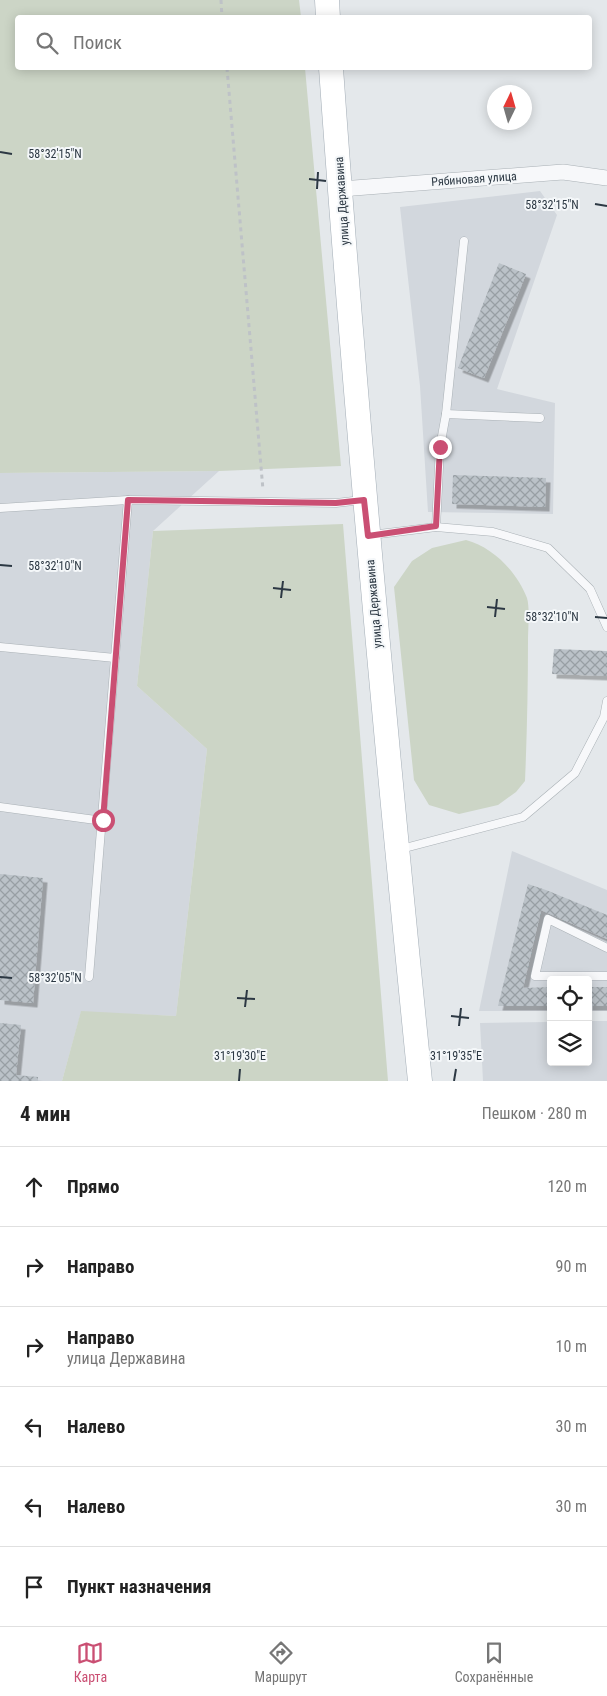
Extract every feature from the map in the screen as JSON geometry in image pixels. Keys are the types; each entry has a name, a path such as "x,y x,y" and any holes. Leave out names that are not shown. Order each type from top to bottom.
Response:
{"main road":[{"path":"327,0 328,15"},
{"name":"улица Державина","path":"331,70 364,500 396,850 420,1081"}],"street":[{"name":"Рябиновая улица","path":"341,189 564,172 607,178"}],"lane":[{"path":"436,526 440,447 446,414 464,240"},
{"path":"446,414 540,418"},
{"path":"0,508 128,500 336,503 364,500"},
{"path":"89,977 128,500"},
{"path":"368,536 436,526 493,532 548,548 590,589 607,627"},
{"path":"0,647 115,658"},
{"path":"396,850 524,817 575,773 604,717 607,701"},
{"path":"0,807 103,820"},
{"path":"607,948 548,919 535,976 607,976"}],"path":[{"path":"221,0 222,15"},
{"path":"227,70 264,501"}],"shaded area":[{"path":"540,191 557,215 497,389 555,403 553,514 428,512 420,386 400,207"},
{"path":"219,471 153,531 137,686 207,749 176,1016 81,1012 62,1081 0,1081 0,473"},
{"path":"512,851 607,890 607,1011 592,1011 592,976 547,976 547,1011 479,1011"},
{"path":"592,1021 607,1021 607,1081 483,1081 480,1023 547,1022 547,1066 592,1066"}],"green space":[{"path":"0,0 299,0 301,15 15,15 15,70 305,70 341,466 219,471 0,473"},
{"path":"343,524 388,1081 62,1081 81,1011 176,1016 207,749 137,686 153,531"},
{"path":"466,540 486,548 503,562 523,588 527,598 529,613 527,728 525,781 516,792 498,805 459,814 429,805 414,780 394,587 412,561 432,548"}],"building":[{"path":"499,263 526,274 484,378 458,368"},
{"path":"453,475 546,478 545,507 452,504"},
{"path":"554,649 607,651 607,676 552,674"},
{"path":"0,874 43,878 33,1003 0,1000"},
{"path":"528,884 607,915 607,939 541,910 523,988 547,987 547,1006 498,1006"},
{"path":"592,987 607,987 607,1006 592,1006"},
{"path":"0,1023 21,1025 16,1075 38,1077 38,1081 0,1081"}],"route":[{"path":"103,820 128,500 336,503 364,500 368,536 436,526 440,447"}]}
